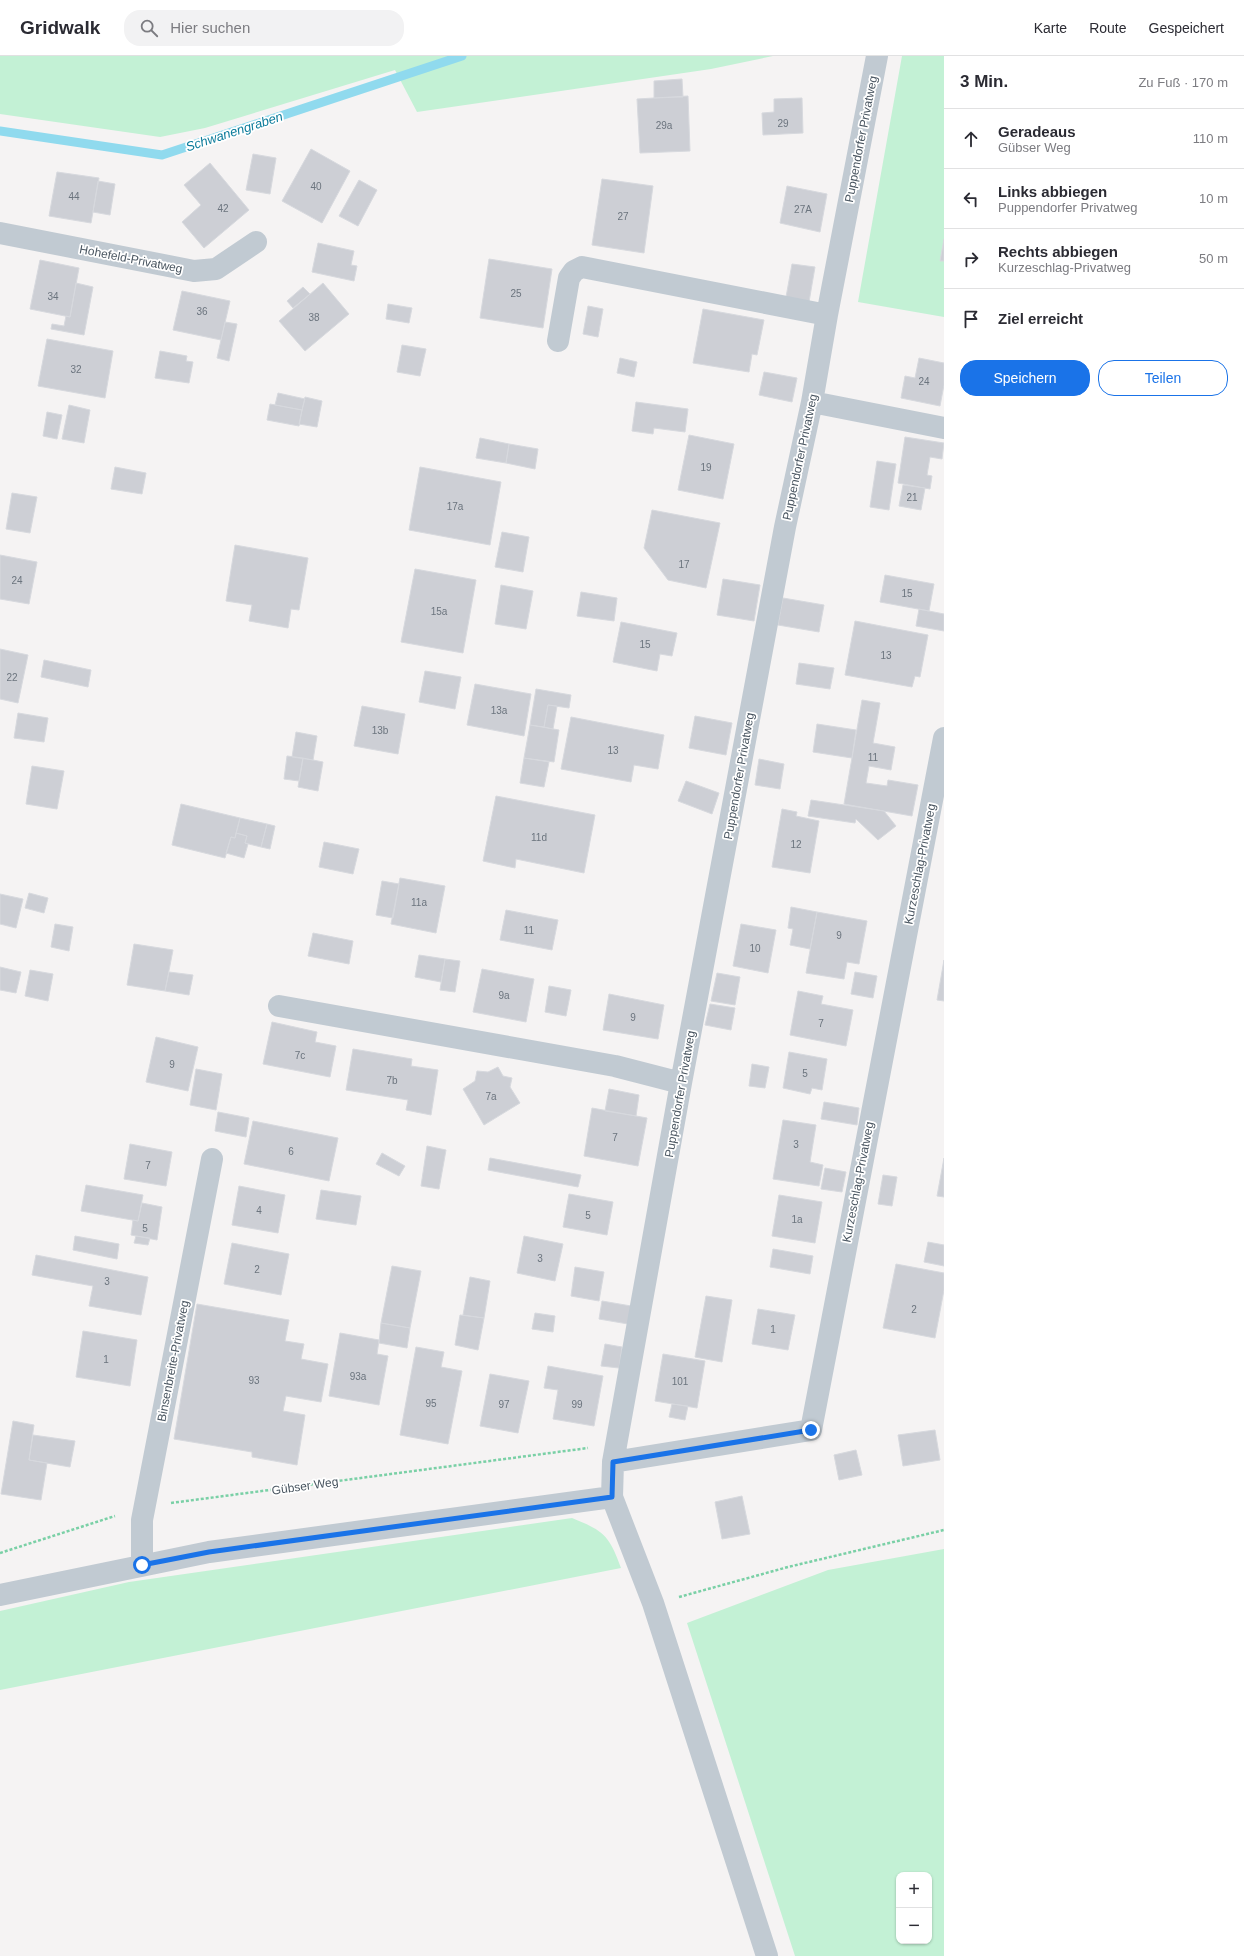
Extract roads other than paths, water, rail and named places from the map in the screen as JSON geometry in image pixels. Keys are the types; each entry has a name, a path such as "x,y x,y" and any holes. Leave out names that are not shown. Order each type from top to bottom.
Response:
{"street":[{"name":"Puppendorfer Privatweg","path":"612,1497 615,1453 681,1083 785,527 812,402 827,315 877,56"},
{"name":"Hohefeld-Privatweg","path":"0,233 194,271 216,269 256,242"},
{"path":"558,341 569,278 574,270 582,267 827,315"},
{"path":"812,402 944,428"},
{"name":"Kurzeschlag-Privatweg","path":"615,1453 811,1430 944,738"},
{"path":"279,1006 615,1066 681,1083"},
{"name":"Binsenbreite-Privatweg","path":"142,1565 142,1520 212,1159"},
{"path":"0,1595 209,1552 612,1497 653,1603 767,1956"}],"waterway":[{"name":"Schwanengraben","path":"0,131 162,155 462,56"}]}
